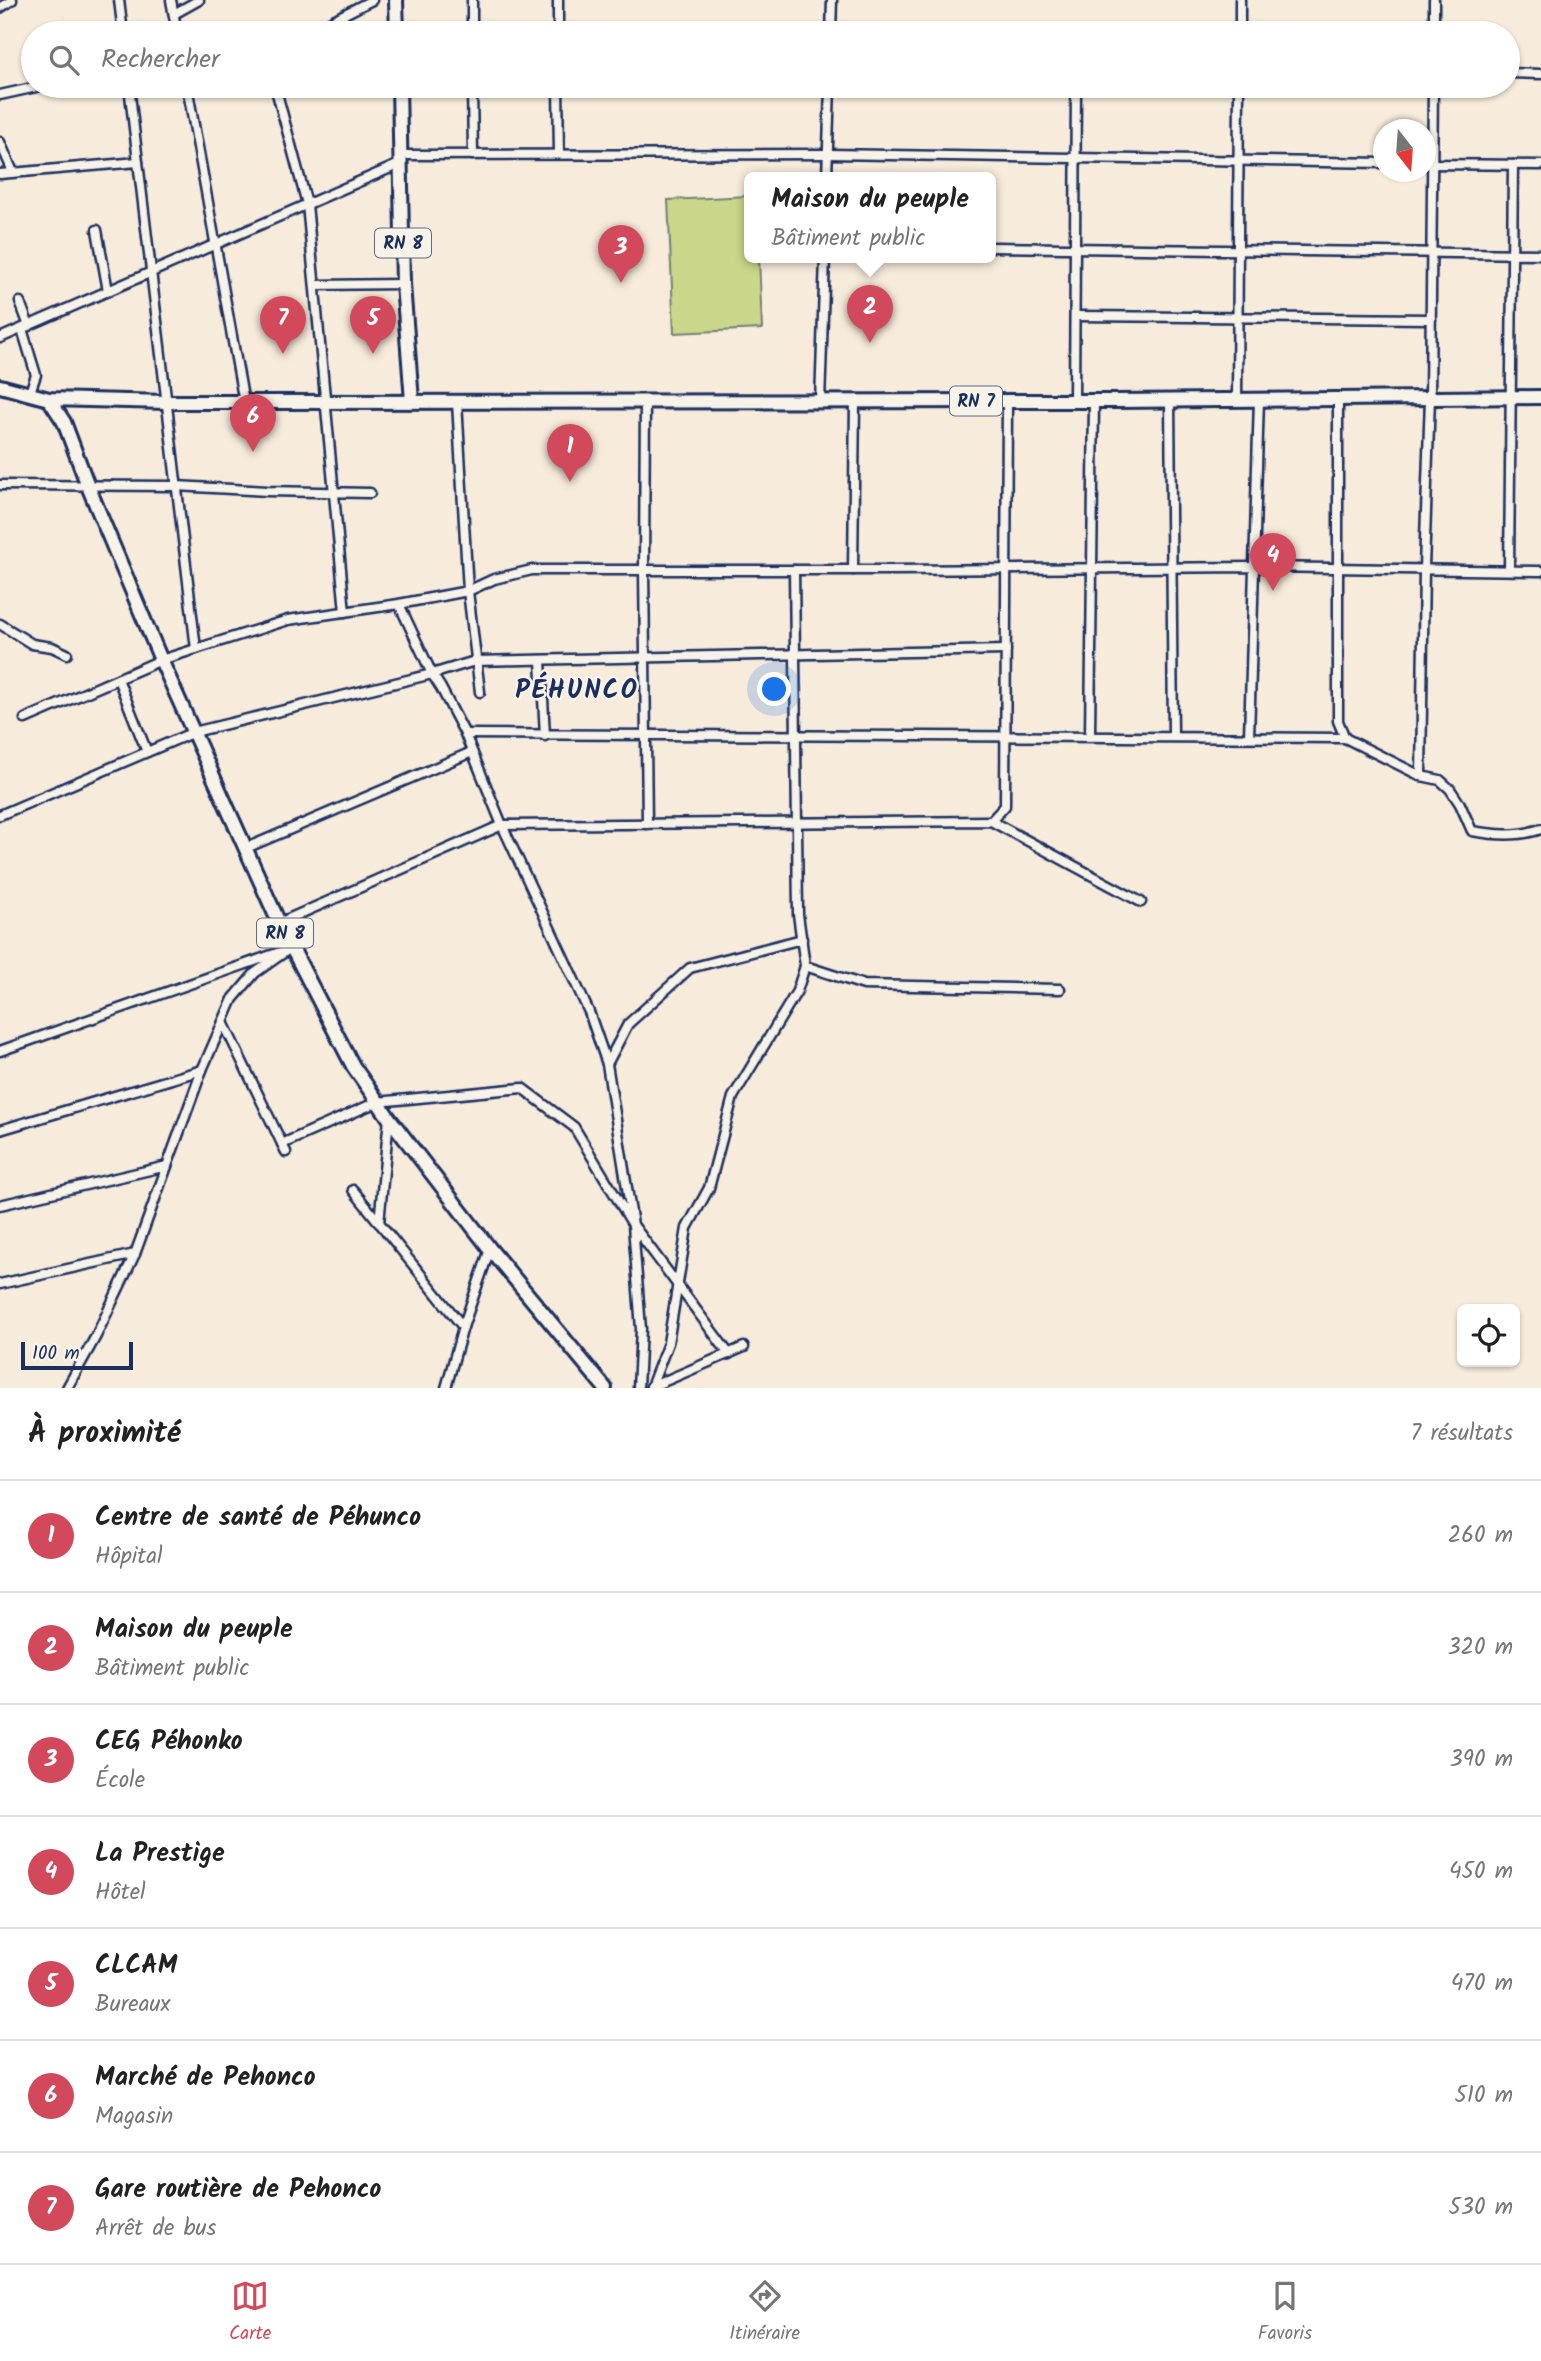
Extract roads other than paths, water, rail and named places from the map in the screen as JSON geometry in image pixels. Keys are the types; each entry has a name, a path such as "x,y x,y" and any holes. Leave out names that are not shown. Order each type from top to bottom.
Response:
{"main road":[{"path":"396,0 397,21"},
{"name":"RN 8","path":"399,98 403,284 411,401"},
{"path":"0,386 29,395 76,401 411,401"},
{"name":"RN 7","path":"411,401 1094,401 1541,397"},
{"name":"RN 8","path":"49,398 64,422 161,660 279,923 353,1066 377,1102 490,1250 605,1388"},
{"path":"64,422 76,401"}],"street":[{"path":"0,8 12,0"},
{"path":"119,0 122,21"},
{"path":"171,0 175,21"},
{"path":"174,14 199,0"},
{"path":"331,21 372,0"},
{"path":"472,0 472,21"},
{"path":"558,0 558,21"},
{"path":"831,21 832,0"},
{"path":"1240,0 1240,21"},
{"path":"1434,0 1434,21"},
{"path":"1520,74 1541,74"},
{"path":"0,95 21,90"},
{"path":"130,98 195,649"},
{"path":"189,98 244,403"},
{"path":"278,98 307,204 345,612"},
{"path":"472,98 473,155"},
{"path":"558,98 559,155"},
{"path":"827,172 830,98"},
{"path":"1074,401 1076,98"},
{"path":"1237,400 1239,98"},
{"path":"1431,119 1432,98"},
{"path":"0,142 13,172"},
{"path":"0,338 307,204 401,159 473,155 828,153 1373,163"},
{"path":"0,174 138,162"},
{"path":"1436,164 1541,165"},
{"path":"1509,570 1513,165"},
{"path":"1421,776 1430,398 1432,252 1430,182"},
{"path":"97,230 108,291"},
{"path":"996,247 1541,254"},
{"path":"820,401 824,263"},
{"path":"315,285 403,284"},
{"path":"20,302 36,375 29,395"},
{"path":"1076,316 1431,319"},
{"path":"1249,737 1259,399"},
{"path":"1338,399 1338,721 1345,738"},
{"path":"1170,400 1173,736"},
{"path":"853,570 855,401"},
{"path":"991,821 1005,806 1007,401"},
{"path":"1090,736 1094,401"},
{"path":"457,402 468,591 480,692"},
{"path":"645,402 647,824"},
{"path":"0,485 176,486 370,493"},
{"path":"25,719 161,660 288,620 468,591 494,579 532,570 1339,567 1541,571"},
{"path":"650,1387 668,1343 687,1228 709,1188 733,1097 797,991 805,966 798,914 793,570"},
{"path":"399,604 432,674 465,734 502,825 589,1013 607,1064 633,1225 641,1329 638,1388"},
{"path":"0,624 32,644 52,647 67,654"},
{"path":"0,815 194,733 475,661 1006,650"},
{"path":"541,660 545,736"},
{"path":"118,679 147,752"},
{"path":"465,734 1345,738 1421,776 1440,780 1460,804 1472,831 1494,835 1541,829"},
{"path":"246,848 472,752"},
{"path":"279,923 502,825 991,821 1141,902"},
{"path":"607,1064 628,1024 691,968 802,939"},
{"path":"67,1388 96,1336 135,1254 202,1070 233,999 255,973 292,947"},
{"path":"0,1051 292,947"},
{"path":"805,966 864,985 1060,989"},
{"path":"223,1022 284,1148 377,1102 522,1088 574,1127 633,1225 729,1354"},
{"path":"0,1130 202,1070"},
{"path":"379,1223 389,1118"},
{"path":"0,1205 167,1166"},
{"path":"353,1190 463,1327"},
{"path":"446,1388 463,1327 490,1250"},
{"path":"0,1284 135,1254"},
{"path":"650,1387 744,1348"}],"place":[{"name":"CEG Péhonko","path":"621,283"},
{"name":"Maison du peuple","path":"870,343"},
{"name":"Gare routière de Pehonco","path":"283,354"},
{"name":"CLCAM","path":"373,354"},
{"name":"Marché de Pehonco","path":"253,452"},
{"name":"Centre de santé de Péhunco","path":"570,482"},
{"name":"La Prestige","path":"1273,591"}],"district":[{"name":"PÉHUNCO","path":"577,689"}]}
